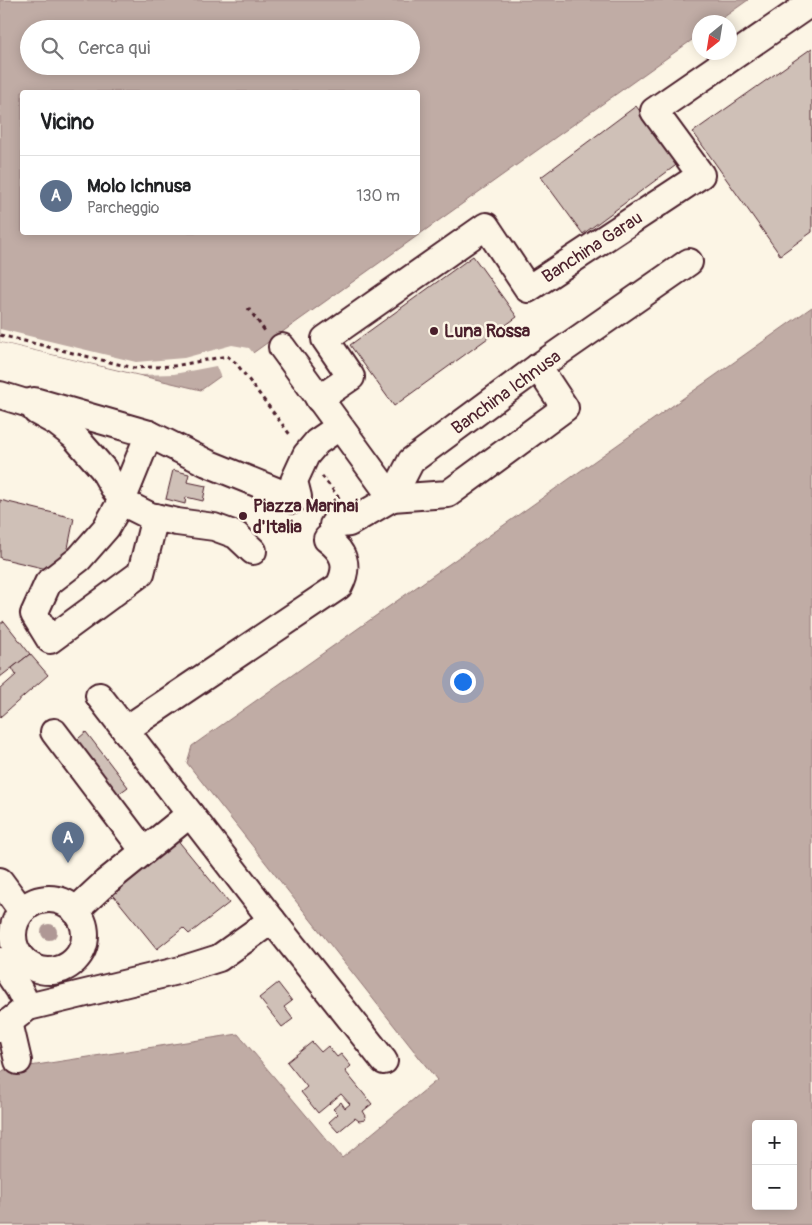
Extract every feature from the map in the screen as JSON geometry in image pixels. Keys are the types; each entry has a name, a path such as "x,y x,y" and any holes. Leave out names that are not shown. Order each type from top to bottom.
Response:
{"lane":[{"name":"Banchina Garau","path":"319,399 351,377 325,339 486,226 528,289 701,175 654,111 812,2"},
{"name":"Banchina Ichnusa","path":"392,498 411,462 538,367 689,262"},
{"path":"273,339 392,498"},
{"path":"125,730 339,586 344,577 345,566 330,532 392,498 448,494 566,408 538,367"},
{"path":"0,396 26,402 34,401 149,434 207,463 295,499 294,481 306,456 317,442 339,427"},
{"path":"26,402 32,410 56,422 74,436 103,469 130,506 155,517 214,527 229,532 236,535 253,551"},
{"path":"149,434 123,498 106,528 78,559 48,583 34,614 50,640 141,573 155,517"},
{"path":"102,700 384,1061"},
{"path":"54,732 144,851"},
{"path":"75,911 106,882 190,814"},
{"path":"0,882 22,911"},
{"path":"43,900 55,900 66,903 75,911 82,921 85,933 83,945 78,956 69,965 58,970 46,971 24,961 17,952 13,930 22,911 32,903 43,900"},
{"path":"12,1020 82,994 181,970 219,958 272,920"},
{"path":"78,956 82,994"},
{"path":"0,961 19,989 12,1020 18,1061"}],"path":[{"path":"248,308 273,339"},
{"path":"0,335 134,368 174,366 227,356 236,363"}],"shaded area":[{"path":"0,0 748,0 727,15 692,15 692,40 420,234 420,90 20,90 20,235 418,235 201,390 0,342"},
{"path":"812,307 812,1225 0,1225 0,1073 4,1070 238,1034 342,1158 437,1080 187,763 192,746"}],"pier":[{"path":"0,329 136,362 184,358 232,345 249,348 254,354 221,378 216,366 174,374 140,375 0,342"}],"building":[{"path":"812,48 812,232 780,255 693,132"},
{"path":"636,106 679,163 583,234 541,177"},
{"name":"Luna Rossa","path":"473,256 517,317 394,406 350,345"},
{"path":"173,470 189,474 187,482 206,486 203,501 186,497 185,504 166,499"},
{"path":"0,500 74,518 65,563 51,570 0,558"},
{"path":"4,621 30,654 0,677 0,624"},
{"path":"30,654 48,675 0,717 0,689 16,675 12,668"},
{"path":"86,732 128,787 113,798 72,744"},
{"path":"176,838 229,903 189,934 183,928 157,949 110,891"},
{"path":"278,983 292,1001 284,1007 293,1019 282,1027 259,998"},
{"path":"312,1042 321,1052 328,1046 337,1057 341,1054 351,1066 345,1071 372,1104 363,1111 366,1116 365,1120 359,1121 355,1118 338,1132 329,1122 338,1114 333,1109 341,1102 345,1108 350,1104 341,1094 318,1113 301,1092 307,1087 287,1062"}],"place":[{"name":"Luna Rossa","path":"434,331"},
{"name":"Piazza Marinai d'Italia","path":"243,516"},
{"name":"Molo Ichnusa","path":"68,863"}]}
